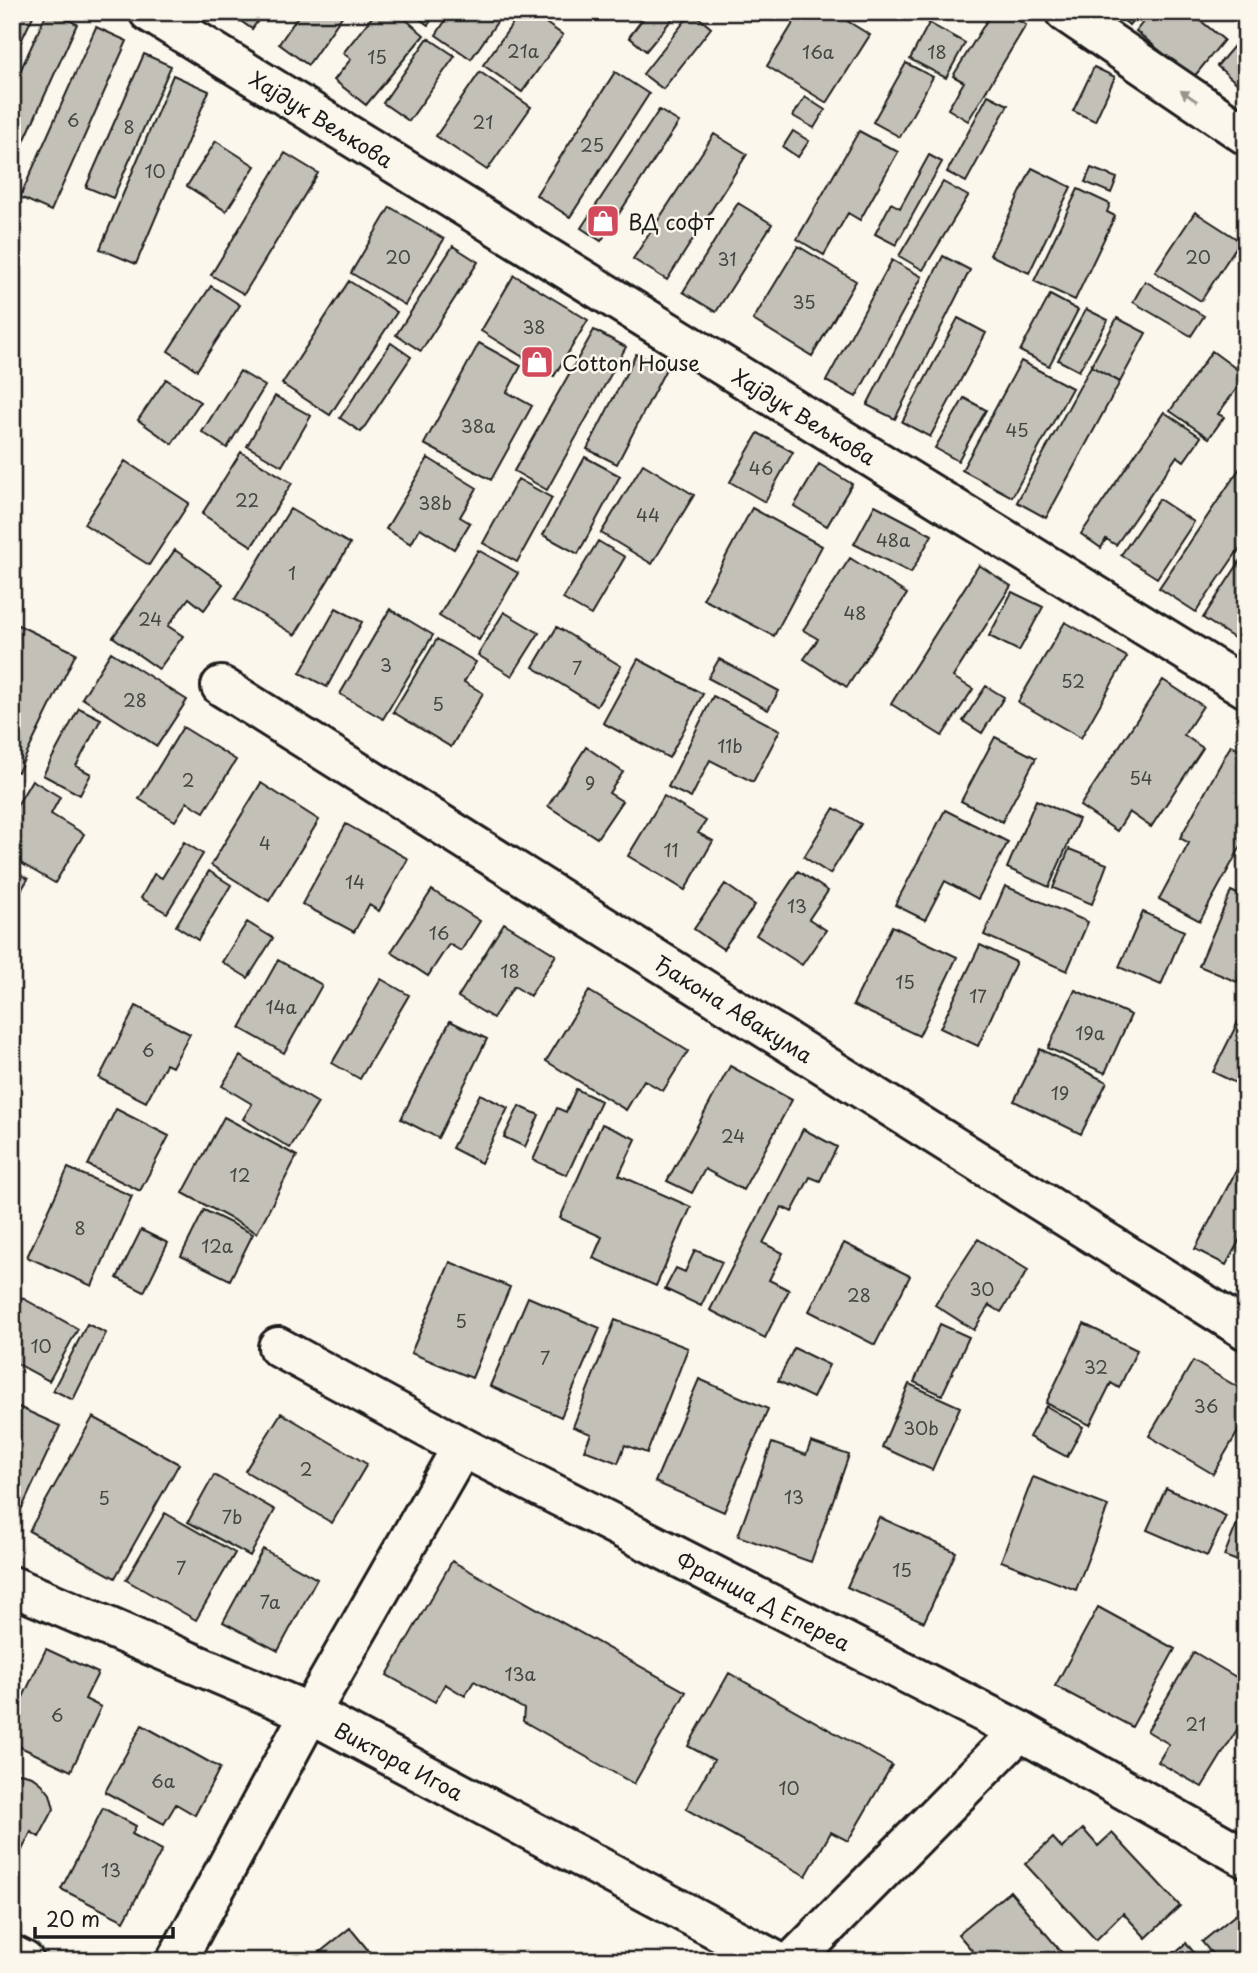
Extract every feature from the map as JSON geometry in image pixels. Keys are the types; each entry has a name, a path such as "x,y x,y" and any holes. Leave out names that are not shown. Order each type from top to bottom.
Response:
{"street":[{"name":"Хајдук Вељкова","path":"149,12 1246,688"},
{"path":"1065,12 1246,135"},
{"name":"Ђакона Авакума","path":"221,686 1246,1330"},
{"name":"Франша Д Епереа","path":"278,1346 462,1447 1020,1731 1246,1858"},
{"path":"176,1961 310,1713 462,1447"},
{"name":"Виктора Игоа","path":"12,1586 310,1713 776,1961"},
{"path":"793,1961 1020,1731"},
{"path":"12,1955 24,1961"}],"building":[{"path":"12,12 35,12 12,60"},
{"path":"47,12 77,24 12,168 12,89"},
{"path":"228,12 264,12 252,29"},
{"path":"301,12 345,12 308,65 279,44"},
{"path":"376,12 397,12 424,35 366,105 334,80 351,59 343,53"},
{"path":"410,12 437,12 428,25"},
{"path":"451,12 504,12 471,59 436,35"},
{"path":"521,12 530,12 563,35 522,92 483,65"},
{"path":"648,12 678,12 646,51 629,37"},
{"path":"692,12 711,28 663,89 643,74"},
{"path":"800,12 849,12 844,19 870,35 827,103 767,66"},
{"path":"992,12 1005,12 1026,25 968,121 948,109 964,82 953,76"},
{"path":"1114,12 1139,12 1129,25"},
{"path":"1151,12 1190,12 1224,40 1193,78 1136,31"},
{"path":"929,23 965,43 946,78 910,59"},
{"path":"96,27 127,41 51,211 20,197"},
{"path":"428,38 455,56 409,121 383,103"},
{"path":"1239,40 1246,47 1246,91 1217,66"},
{"path":"144,54 171,66 113,198 86,187"},
{"path":"906,63 933,77 900,137 873,122"},
{"path":"1094,67 1115,77 1095,121 1073,111"},
{"path":"480,72 531,107 487,170 436,136"},
{"path":"615,72 649,94 570,217 536,195"},
{"path":"173,75 209,91 136,264 100,249"},
{"path":"988,95 1008,105 966,182 947,172"},
{"path":"805,97 825,110 814,128 793,116"},
{"path":"659,110 679,122 601,241 581,228"},
{"path":"793,131 809,141 798,157 783,147"},
{"path":"859,131 898,152 860,220 848,213 824,255 797,239"},
{"path":"714,134 747,154 667,280 633,259"},
{"path":"216,141 255,166 226,211 187,186"},
{"path":"285,153 318,173 244,294 211,275"},
{"path":"929,155 942,162 896,245 875,234 891,203 900,208"},
{"path":"1032,168 1071,187 1029,273 990,255"},
{"path":"1091,168 1117,178 1111,193 1085,182"},
{"path":"943,182 968,196 923,270 899,256"},
{"path":"1078,189 1110,204 1107,212 1115,216 1075,300 1034,281"},
{"path":"738,203 772,224 716,312 683,292"},
{"path":"390,207 444,239 405,305 351,273"},
{"path":"1195,212 1240,241 1201,301 1155,272"},
{"path":"453,246 478,262 421,351 396,335"},
{"path":"798,246 856,281 812,356 753,320"},
{"path":"943,256 970,270 895,419 867,405"},
{"path":"892,260 922,277 856,397 826,381"},
{"path":"514,275 588,320 554,376 481,331"},
{"path":"349,281 397,312 330,415 282,384"},
{"path":"1145,281 1204,316 1191,336 1133,302"},
{"path":"211,286 240,305 197,370 168,351"},
{"path":"1050,295 1078,310 1049,366 1020,351"},
{"path":"1086,309 1108,320 1079,371 1058,360"},
{"path":"958,318 986,333 930,437 902,422"},
{"path":"1117,318 1146,333 1120,382 1091,366"},
{"path":"594,330 626,347 547,490 514,471"},
{"path":"391,343 411,357 361,432 340,418"},
{"path":"479,343 521,366 507,392 532,406 491,480 424,444"},
{"path":"1212,351 1246,376 1218,414 1224,417 1209,438 1170,411"},
{"path":"636,354 666,369 617,464 587,449"},
{"path":"1021,361 1072,388 1012,497 962,470"},
{"path":"1091,366 1120,382 1046,518 1017,502"},
{"path":"240,371 265,386 227,448 202,432"},
{"path":"166,379 200,402 172,444 138,420"},
{"path":"275,396 311,416 282,466 247,446"},
{"path":"964,398 986,410 958,461 935,448"},
{"path":"1164,412 1201,437 1184,461 1177,456 1116,545 1106,539 1101,548 1081,534"},
{"path":"758,433 793,452 765,502 730,482"},
{"path":"241,452 292,483 252,546 202,514"},
{"path":"585,457 620,476 578,554 543,535"},
{"path":"428,458 477,488 460,517 470,523 454,549 420,528 411,544 386,529"},
{"path":"1246,459 1246,539 1196,612 1159,588"},
{"path":"125,461 189,503 149,565 84,524"},
{"path":"643,464 694,495 652,564 601,533"},
{"path":"819,464 852,484 827,526 794,506"},
{"path":"518,479 552,498 517,562 483,543"},
{"path":"1159,499 1194,522 1157,578 1121,555"},
{"path":"875,505 932,535 911,573 854,544"},
{"path":"752,508 822,546 774,636 703,599"},
{"path":"290,509 350,544 295,635 235,599"},
{"path":"598,541 625,557 591,615 563,599"},
{"path":"175,550 223,584 204,610 189,598 168,626 183,636 159,669 113,637"},
{"path":"478,550 518,573 479,640 439,616"},
{"path":"1246,552 1246,621 1234,638 1203,618"},
{"path":"850,558 907,594 847,687 804,659 818,639 803,630"},
{"path":"979,565 1011,586 953,677 973,689 942,736 891,704"},
{"path":"1012,592 1043,607 1019,651 989,636"},
{"path":"336,608 362,622 327,687 300,673"},
{"path":"390,609 433,635 383,719 340,694"},
{"path":"504,612 539,633 512,676 478,655"},
{"path":"12,622 76,653 18,772 12,769"},
{"path":"1065,622 1127,657 1081,738 1018,702"},
{"path":"557,627 621,666 597,706 533,667"},
{"path":"437,639 476,662 464,682 483,693 451,747 393,712"},
{"path":"111,652 187,700 157,746 82,698"},
{"path":"638,659 703,694 669,758 603,723"},
{"path":"719,659 779,691 768,710 708,678"},
{"path":"1163,680 1203,706 1184,735 1203,748 1151,827 1129,812 1117,831 1080,806"},
{"path":"986,686 1004,697 982,733 963,721"},
{"path":"713,696 780,730 753,782 710,760 691,798 668,787"},
{"path":"79,708 101,719 76,766 91,774 80,795 43,775"},
{"path":"183,727 236,760 204,812 187,802 175,821 139,799"},
{"path":"995,737 1036,758 1002,822 961,801"},
{"path":"1231,745 1246,753 1246,837 1200,921 1159,899 1189,843 1180,838"},
{"path":"586,747 623,772 609,793 622,801 597,838 548,806"},
{"path":"32,780 60,797 51,814 84,834 55,883 12,858 12,814"},
{"path":"261,783 319,820 269,901 211,865"},
{"path":"664,796 706,821 698,833 713,841 685,890 628,856"},
{"path":"1036,800 1079,819 1049,887 1007,868"},
{"path":"834,808 861,824 830,874 804,857"},
{"path":"945,810 1008,842 978,899 945,881 925,920 895,905"},
{"path":"346,824 408,859 379,911 369,905 354,932 302,904"},
{"path":"184,842 203,854 167,913 141,898 154,874 162,878"},
{"path":"1069,849 1107,864 1092,904 1053,888"},
{"path":"12,869 28,879 12,905"},
{"path":"209,871 231,885 198,940 176,926"},
{"path":"798,871 828,891 809,919 826,930 802,965 756,935"},
{"path":"725,884 755,905 723,949 694,929"},
{"path":"1005,886 1088,922 1067,971 984,935"},
{"path":"432,890 480,921 461,951 449,944 428,976 391,952"},
{"path":"1231,891 1246,898 1246,962 1237,982 1199,966"},
{"path":"1143,912 1184,931 1161,985 1119,967"},
{"path":"247,922 273,938 248,978 222,962"},
{"path":"504,923 556,955 530,996 514,986 493,1018 458,997"},
{"path":"892,926 957,957 919,1036 853,1005"},
{"path":"980,945 1016,962 978,1046 940,1028"},
{"path":"278,960 322,985 284,1053 240,1028"},
{"path":"381,979 409,995 360,1079 332,1063"},
{"path":"1075,990 1131,1015 1105,1073 1048,1048"},
{"path":"589,991 688,1051 663,1091 644,1080 626,1110 546,1061"},
{"path":"136,1006 190,1034 172,1067 166,1064 146,1102 99,1078"},
{"path":"1246,1006 1246,1088 1213,1072"},
{"path":"450,1021 487,1039 438,1138 401,1119"},
{"path":"1040,1049 1107,1082 1081,1134 1014,1101"},
{"path":"240,1056 318,1103 290,1148 243,1119 252,1104 222,1086"},
{"path":"730,1066 792,1100 743,1190 705,1169 692,1193 667,1181"},
{"path":"576,1089 601,1101 567,1175 533,1160 557,1108 566,1112"},
{"path":"480,1094 508,1108 481,1163 452,1148"},
{"path":"519,1106 539,1115 525,1147 504,1137"},
{"path":"116,1109 169,1136 140,1191 88,1165"},
{"path":"224,1117 297,1156 257,1233 183,1193"},
{"path":"602,1124 636,1139 619,1175 691,1207 656,1286 593,1258 602,1237 560,1218"},
{"path":"803,1129 837,1147 820,1181 810,1177 792,1212 782,1207 763,1243 783,1253 769,1280 789,1290 765,1338 710,1310"},
{"path":"1246,1152 1246,1228 1226,1265 1195,1249"},
{"path":"68,1168 132,1196 92,1286 27,1257"},
{"path":"204,1210 253,1234 230,1280 181,1256"},
{"path":"141,1230 168,1243 144,1292 117,1278"},
{"path":"978,1239 1028,1270 1001,1312 989,1305 974,1330 935,1305"},
{"path":"844,1243 910,1276 875,1345 809,1311"},
{"path":"695,1250 722,1262 701,1306 665,1289 676,1268 685,1272"},
{"path":"450,1262 510,1287 472,1378 411,1353"},
{"path":"17,1295 78,1329 49,1381 12,1361 12,1302"},
{"path":"528,1297 600,1328 561,1417 490,1386"},
{"path":"615,1320 688,1348 647,1453 625,1445 618,1463 584,1450 591,1434 573,1427"},
{"path":"87,1324 106,1333 73,1400 53,1390"},
{"path":"940,1324 969,1337 942,1395 914,1382"},
{"path":"1084,1324 1137,1350 1119,1388 1111,1383 1090,1425 1046,1403"},
{"path":"794,1348 829,1365 813,1398 778,1381"},
{"path":"1193,1361 1246,1392 1246,1418 1213,1474 1149,1436"},
{"path":"699,1379 768,1409 724,1512 655,1482"},
{"path":"909,1384 960,1407 932,1470 882,1447"},
{"path":"12,1404 60,1426 22,1508 12,1504"},
{"path":"1046,1406 1083,1427 1067,1457 1029,1437"},
{"path":"281,1413 367,1464 332,1523 245,1471"},
{"path":"93,1417 179,1464 115,1578 29,1531"},
{"path":"811,1442 849,1455 811,1562 738,1536 772,1443 806,1455"},
{"path":"214,1475 275,1510 250,1556 188,1522"},
{"path":"1033,1477 1108,1506 1076,1590 1001,1561"},
{"path":"1166,1488 1226,1516 1207,1556 1147,1530"},
{"path":"1246,1501 1246,1564 1224,1556"},
{"path":"165,1513 235,1553 196,1620 126,1580"},
{"path":"879,1517 956,1552 924,1622 847,1587"},
{"path":"263,1549 317,1579 278,1651 223,1622"},
{"path":"452,1561 686,1692 634,1784 523,1721 524,1709 474,1681 465,1696 445,1684 435,1702 387,1675"},
{"path":"1098,1607 1175,1649 1132,1727 1055,1686"},
{"path":"46,1649 98,1673 85,1699 101,1707 71,1771 12,1743 12,1720"},
{"path":"1194,1652 1246,1683 1246,1715 1202,1787 1158,1762 1169,1744 1147,1731"},
{"path":"729,1673 892,1765 848,1841 831,1832 806,1876 686,1809 714,1760 688,1746"},
{"path":"142,1725 220,1768 195,1815 176,1804 164,1824 105,1792"},
{"path":"20,1773 32,1776 42,1784 50,1794 54,1809 39,1837 31,1832 19,1856 12,1853 12,1775"},
{"path":"103,1808 136,1826 132,1834 162,1850 124,1921 61,1889"},
{"path":"1083,1829 1098,1846 1112,1833 1180,1906 1146,1938 1123,1913 1096,1940 1025,1864 1053,1838 1062,1848"},
{"path":"1010,1891 1069,1961 981,1961 958,1934"},
{"path":"1246,1906 1246,1961 1218,1961 1202,1942"},
{"path":"350,1928 377,1961 309,1961"},
{"path":"1186,1943 1201,1961 1165,1961"}],"place":[{"name":"ВД софт","path":"603,221"},
{"name":"Cotton House","path":"537,362"}]}
